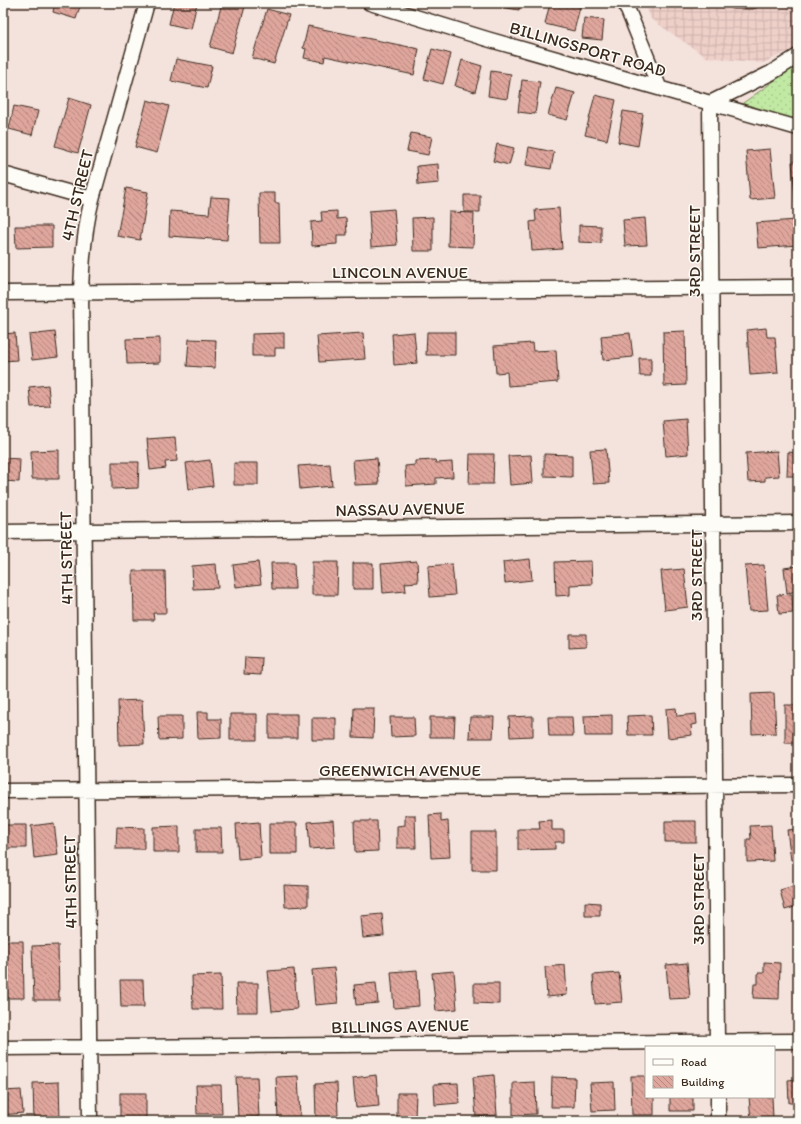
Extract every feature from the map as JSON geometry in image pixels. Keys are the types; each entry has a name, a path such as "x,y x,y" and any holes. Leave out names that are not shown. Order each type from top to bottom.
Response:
{"street":[{"name":"4TH STREET","path":"90,1121 81,292 82,257 86,225 92,199 147,3"},
{"name":"BILLINGSPORT ROAD","path":"370,3 487,39 798,128"},
{"path":"625,3 659,87"},
{"path":"710,103 771,73 798,56"},
{"name":"3RD STREET","path":"710,103 717,1044"},
{"path":"3,174 92,199"},
{"name":"LINCOLN AVENUE","path":"3,293 798,288"},
{"name":"NASSAU AVENUE","path":"3,532 798,524"},
{"name":"GREENWICH AVENUE","path":"3,790 798,784"},
{"name":"BILLINGS AVENUE","path":"3,1048 717,1044 798,1041"},
{"path":"718,1098 718,1121"}],"shaded area":[{"path":"645,3 798,3 798,47 763,63 706,57 651,19"}],"green space":[{"path":"798,64 798,124 736,108"}],"building":[{"path":"55,3 81,3 76,19 53,12"},
{"path":"174,3 197,3 191,29 169,24"},
{"path":"222,3 246,3 232,53 210,47"},
{"path":"502,3 520,3 519,10 501,7"},
{"path":"550,3 581,3 574,31 545,24"},
{"path":"718,3 768,3 753,9 734,9"},
{"path":"267,9 289,15 274,64 252,58"},
{"path":"584,18 604,20 602,40 582,38"},
{"path":"308,26 419,49 414,75 325,56 324,62 304,58 306,49 303,48"},
{"path":"432,49 451,54 443,84 424,79"},
{"path":"176,59 212,66 207,88 171,81"},
{"path":"462,60 482,66 475,92 455,86"},
{"path":"491,71 511,74 507,99 488,96"},
{"path":"522,80 540,82 535,114 518,112"},
{"path":"556,88 575,93 567,120 548,115"},
{"path":"595,95 616,100 607,140 585,135"},
{"path":"69,98 91,105 78,153 55,146"},
{"path":"147,100 169,106 157,153 135,147"},
{"path":"14,106 38,111 32,135 9,129"},
{"path":"623,111 643,114 638,146 618,142"},
{"path":"411,133 432,137 428,155 407,151"},
{"path":"497,144 514,148 509,165 493,161"},
{"path":"529,147 554,152 551,169 526,165"},
{"path":"770,149 775,198 750,200 746,151"},
{"path":"792,162 798,162 798,210 796,210"},
{"path":"438,164 439,183 418,185 417,166"},
{"path":"126,188 148,192 140,240 117,236"},
{"path":"259,193 275,193 275,203 279,203 280,243 260,243"},
{"path":"464,195 480,195 480,212 464,212"},
{"path":"211,197 230,198 227,240 169,236 170,211 209,214"},
{"path":"559,208 562,249 532,251 530,222 536,221 535,210"},
{"path":"394,209 397,245 371,247 369,211"},
{"path":"337,211 337,219 346,218 347,235 337,235 337,244 312,246 311,222 322,221 321,212"},
{"path":"449,212 474,213 473,247 448,246"},
{"path":"433,217 433,251 413,251 412,218"},
{"path":"645,218 647,245 625,246 623,220"},
{"path":"796,220 798,245 758,248 756,223"},
{"path":"579,225 601,226 601,243 579,242"},
{"path":"15,226 52,226 52,247 16,248"},
{"path":"766,328 767,337 775,337 778,373 750,375 747,330"},
{"path":"685,331 686,385 664,386 663,332"},
{"path":"55,332 58,357 32,360 29,335"},
{"path":"414,332 417,363 394,365 392,334"},
{"path":"427,332 455,332 455,355 426,355"},
{"path":"15,333 17,360 3,361 3,334"},
{"path":"284,333 284,348 275,348 275,356 252,356 252,334"},
{"path":"363,333 365,359 319,362 317,336"},
{"path":"630,333 633,357 603,360 601,336"},
{"path":"160,338 160,363 127,364 126,339"},
{"path":"189,339 216,340 215,368 187,366"},
{"path":"532,343 533,351 556,350 558,382 508,386 507,372 496,373 494,346"},
{"path":"639,358 651,358 651,376 640,376"},
{"path":"48,385 50,406 31,407 29,387"},
{"path":"686,419 688,454 666,456 663,421"},
{"path":"175,437 177,461 165,462 166,468 150,470 147,439"},
{"path":"606,449 609,483 593,484 590,450"},
{"path":"59,450 59,479 32,479 31,451"},
{"path":"777,451 779,476 765,477 765,481 748,482 746,453"},
{"path":"788,452 798,453 798,476 787,476"},
{"path":"470,454 494,454 493,484 469,484"},
{"path":"544,454 572,455 572,477 544,476"},
{"path":"531,455 533,483 510,485 508,456"},
{"path":"3,458 20,459 19,482 3,481"},
{"path":"377,458 379,484 355,485 353,460"},
{"path":"210,460 213,486 189,489 186,463"},
{"path":"435,460 436,463 452,462 453,477 436,478 436,484 406,486 405,466 415,465 415,461"},
{"path":"112,462 139,462 138,488 112,489"},
{"path":"234,463 258,463 258,485 234,485"},
{"path":"330,464 332,486 300,489 298,466"},
{"path":"530,559 532,580 505,583 503,562"},
{"path":"417,561 418,582 405,583 406,591 383,593 381,564"},
{"path":"591,561 592,584 570,585 570,595 556,596 555,562"},
{"path":"258,562 261,584 236,587 233,565"},
{"path":"312,562 338,562 337,595 312,595"},
{"path":"271,563 294,563 295,589 272,589"},
{"path":"353,563 373,563 373,589 353,589"},
{"path":"216,564 218,588 193,589 192,566"},
{"path":"452,564 455,595 430,597 428,566"},
{"path":"764,565 768,610 749,611 745,566"},
{"path":"798,566 798,591 787,593 784,568"},
{"path":"684,569 688,607 665,610 661,571"},
{"path":"133,571 165,571 166,613 153,613 154,620 134,620"},
{"path":"792,594 793,613 779,614 777,595"},
{"path":"569,634 586,634 586,647 569,648"},
{"path":"245,657 262,658 261,675 244,674"},
{"path":"774,693 776,733 752,734 751,694"},
{"path":"142,700 144,744 119,745 118,701"},
{"path":"785,705 798,705 798,743 785,743"},
{"path":"354,708 374,708 373,738 353,737"},
{"path":"676,708 677,716 696,714 697,724 691,725 692,735 668,738 666,709"},
{"path":"197,712 208,712 208,719 221,719 221,738 198,739"},
{"path":"230,714 257,714 257,740 230,740"},
{"path":"269,714 297,714 297,738 269,738"},
{"path":"612,715 612,736 585,736 584,716"},
{"path":"651,715 652,735 628,735 627,716"},
{"path":"158,716 182,716 182,739 159,740"},
{"path":"533,716 533,736 510,737 509,717"},
{"path":"390,717 414,717 415,736 391,737"},
{"path":"430,717 455,717 454,737 430,737"},
{"path":"470,717 494,717 493,738 469,738"},
{"path":"548,717 572,717 573,736 549,736"},
{"path":"312,718 336,718 336,740 312,740"},
{"path":"441,814 441,822 448,821 450,857 431,858 429,815"},
{"path":"405,815 415,815 416,848 397,848 397,826 405,825"},
{"path":"333,820 335,847 310,849 308,822"},
{"path":"552,820 552,830 564,830 564,842 555,842 555,849 518,850 518,829 540,829 539,821"},
{"path":"354,821 377,821 378,851 355,852"},
{"path":"665,821 696,821 696,842 665,842"},
{"path":"259,822 261,857 238,859 236,824"},
{"path":"54,823 58,855 34,858 31,826"},
{"path":"269,823 297,823 297,854 269,854"},
{"path":"3,825 26,825 26,848 3,848"},
{"path":"771,825 773,861 747,862 747,839 751,839 750,826"},
{"path":"179,826 179,852 153,852 153,827"},
{"path":"117,827 144,828 144,849 116,849"},
{"path":"196,828 221,828 222,852 196,852"},
{"path":"798,829 798,859 791,860 787,830"},
{"path":"472,832 496,832 496,870 472,870"},
{"path":"284,885 308,886 308,906 285,907"},
{"path":"797,885 798,906 785,910 780,890"},
{"path":"585,902 600,903 600,916 585,916"},
{"path":"382,914 384,936 363,938 361,916"},
{"path":"3,919 7,919 7,938 3,938"},
{"path":"3,941 23,941 24,998 3,998"},
{"path":"58,945 59,1000 34,1000 32,946"},
{"path":"764,962 780,963 779,999 753,998 754,984 758,984 758,973 764,973"},
{"path":"687,963 690,998 669,999 666,965"},
{"path":"565,965 567,995 547,997 545,967"},
{"path":"334,968 338,1003 315,1005 312,970"},
{"path":"294,969 297,1009 272,1011 268,971"},
{"path":"417,970 419,1006 394,1008 391,972"},
{"path":"454,971 457,1009 436,1011 432,973"},
{"path":"619,973 622,1002 595,1004 593,975"},
{"path":"221,975 222,1009 193,1009 192,976"},
{"path":"120,980 143,980 144,1007 121,1007"},
{"path":"236,983 258,983 258,1012 237,1012"},
{"path":"376,983 378,1003 356,1005 354,985"},
{"path":"474,983 499,983 499,1004 474,1003"},
{"path":"376,1075 379,1106 356,1108 353,1078"},
{"path":"494,1075 497,1115 476,1117 473,1077"},
{"path":"298,1076 300,1117 278,1118 276,1077"},
{"path":"631,1076 645,1076 645,1098 654,1098 654,1115 632,1115"},
{"path":"236,1077 257,1077 259,1117 238,1118"},
{"path":"552,1077 575,1078 574,1107 551,1107"},
{"path":"798,1079 798,1103 789,1103 788,1080"},
{"path":"59,1082 60,1121 34,1121 33,1083"},
{"path":"535,1082 536,1114 513,1115 513,1083"},
{"path":"614,1082 615,1110 592,1111 590,1083"},
{"path":"337,1083 338,1117 316,1118 315,1084"},
{"path":"458,1083 459,1103 435,1105 434,1084"},
{"path":"196,1085 221,1085 222,1114 197,1114"},
{"path":"21,1090 23,1113 3,1115 3,1091"},
{"path":"120,1093 146,1093 146,1121 120,1121"},
{"path":"397,1093 416,1093 415,1118 397,1118"},
{"path":"670,1098 693,1098 693,1111 670,1111"},
{"path":"749,1098 772,1098 773,1118 751,1120"}]}
